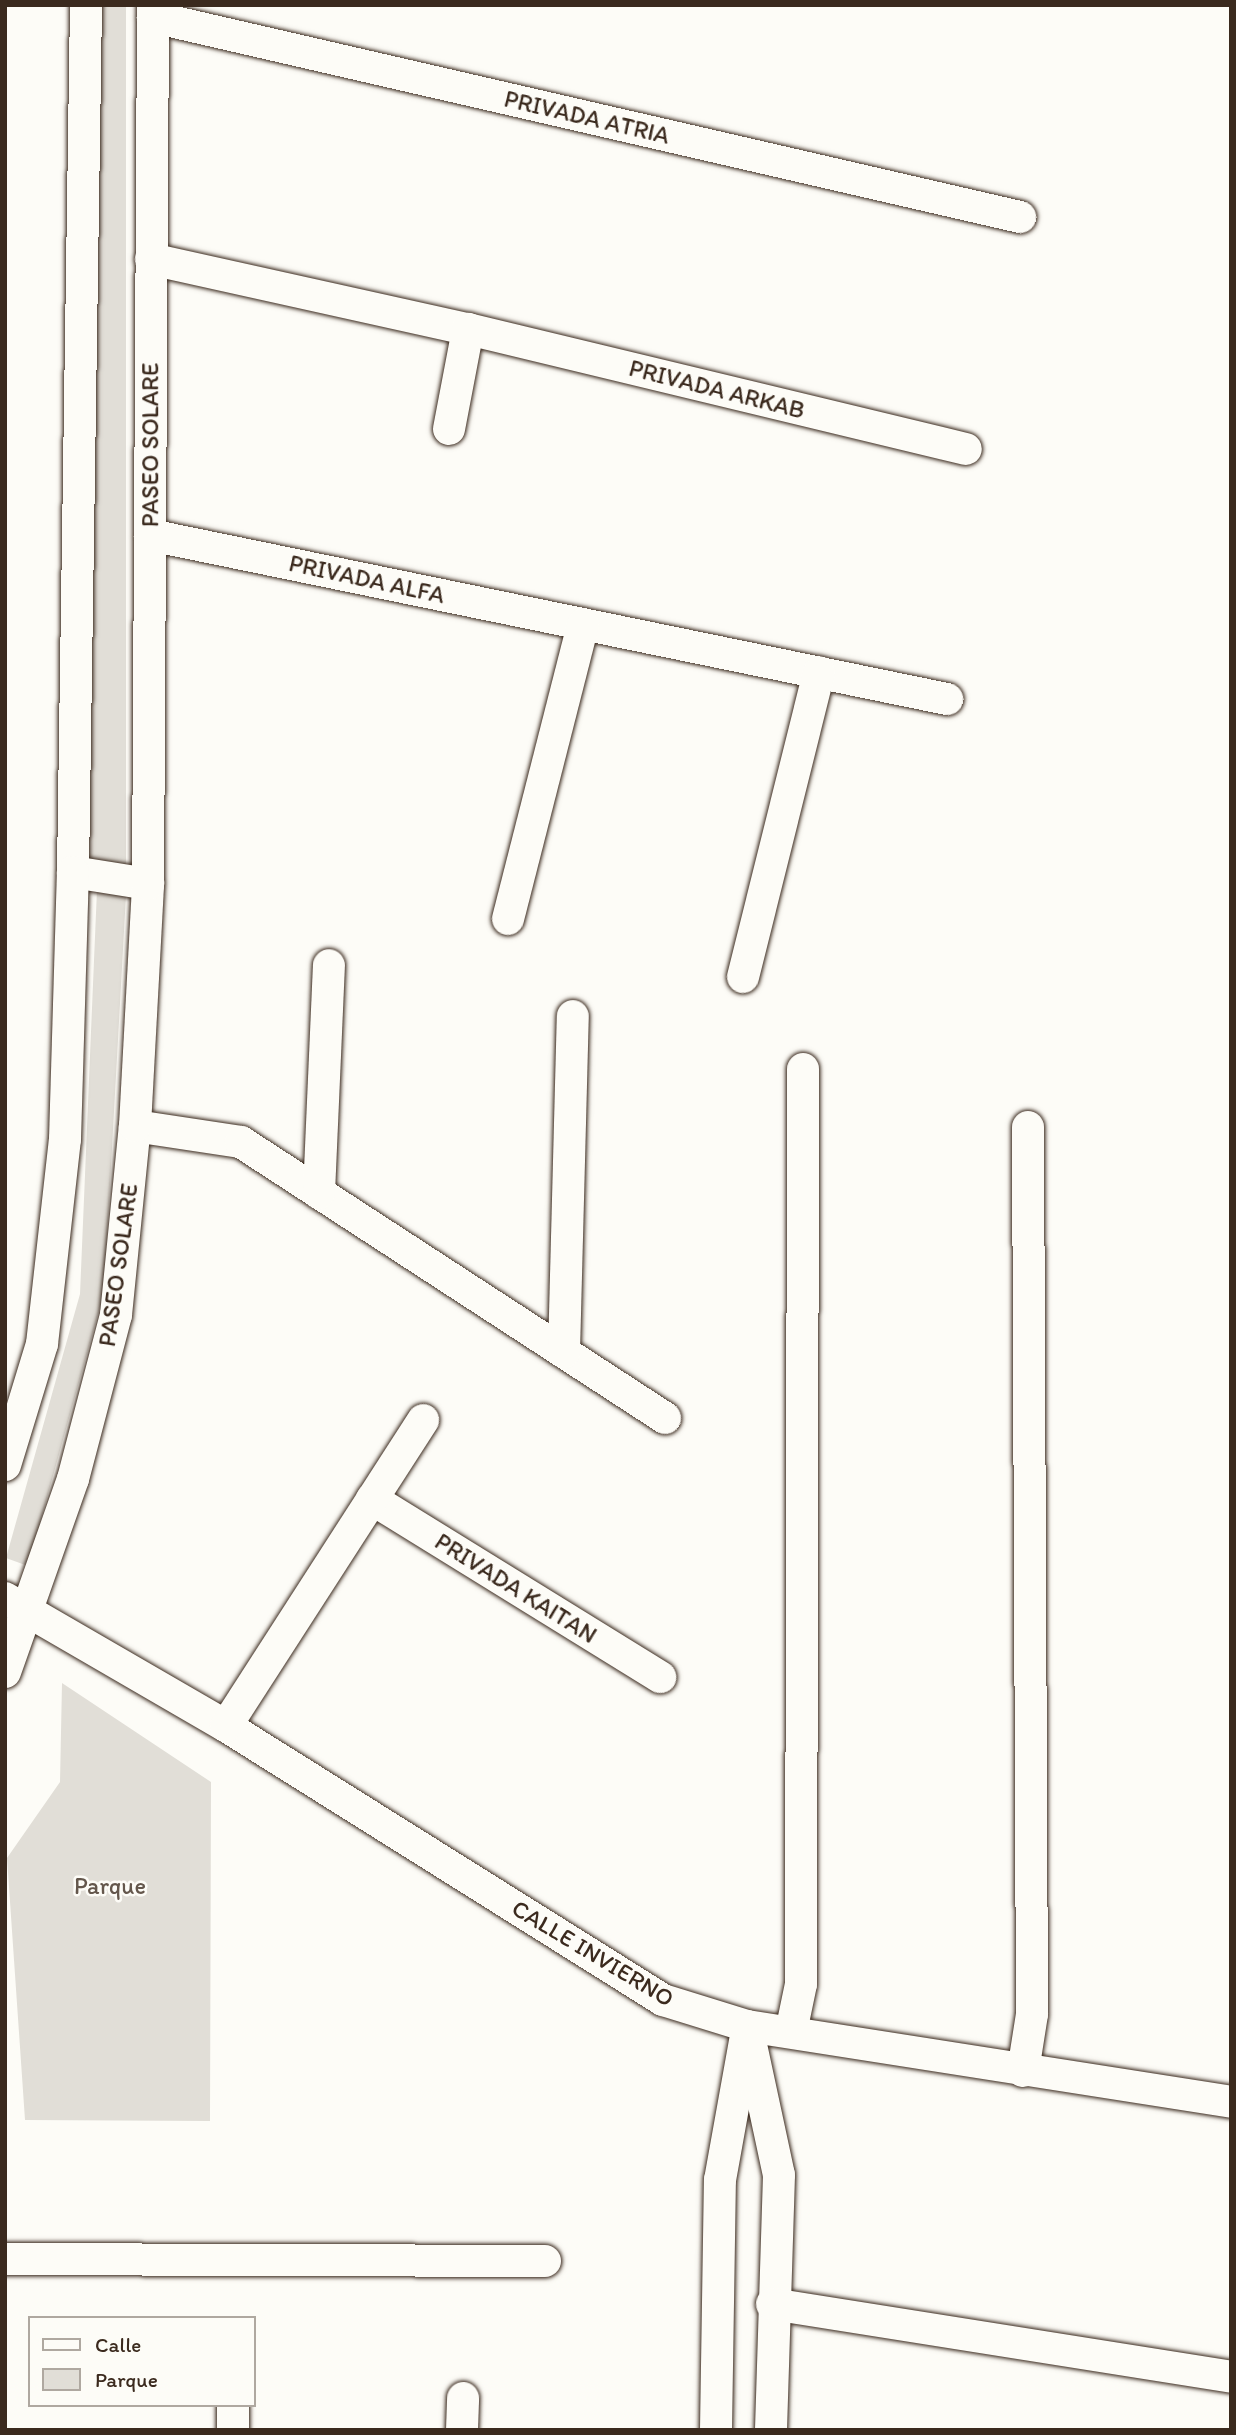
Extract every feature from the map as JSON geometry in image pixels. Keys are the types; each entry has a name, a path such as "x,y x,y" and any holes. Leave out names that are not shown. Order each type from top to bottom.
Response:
{"street":[{"path":"5,1465 42,1343 65,1139 73,872 86,5"},
{"name":"PRIVADA ATRIA","path":"153,11 1020,217"},
{"name":"PASEO SOLARE","path":"5,1672 18,1603 73,1479 116,1315 135,1126 148,884 153,11"},
{"name":"PRIVADA ARKAB","path":"151,260 468,329 966,449"},
{"path":"449,429 468,329"},
{"name":"PRIVADA ALFA","path":"150,535 947,699"},
{"path":"508,919 583,624"},
{"path":"743,977 819,672"},
{"path":"73,872 148,884"},
{"path":"319,1193 329,965"},
{"path":"564,1352 573,1016"},
{"path":"791,2032 801,1984 803,1069"},
{"path":"135,1126 241,1142 665,1418"},
{"path":"1023,2071 1032,2014 1028,1127"},
{"path":"226,1726 423,1420"},
{"name":"PRIVADA KAITAN","path":"372,1499 660,1677"},
{"name":"CALLE INVIERNO","path":"18,1603 226,1726 663,2000 747,2026 1231,2102"},
{"path":"747,2026 779,2175 772,2304 771,2430"},
{"path":"716,2430 720,2180 747,2026"},
{"path":"5,2259 545,2261"},
{"path":"772,2304 1231,2377"},
{"path":"462,2430 463,2398"},
{"path":"233,2407 233,2430"}],"green space":[{"path":"99,5 126,5 126,865 89,861"},
{"path":"97,889 126,895 104,1292 28,1566 6,1558 80,1294"},
{"name":"Parque","path":"62,1683 211,1782 210,2121 25,2120 7,1858 60,1782"}]}
